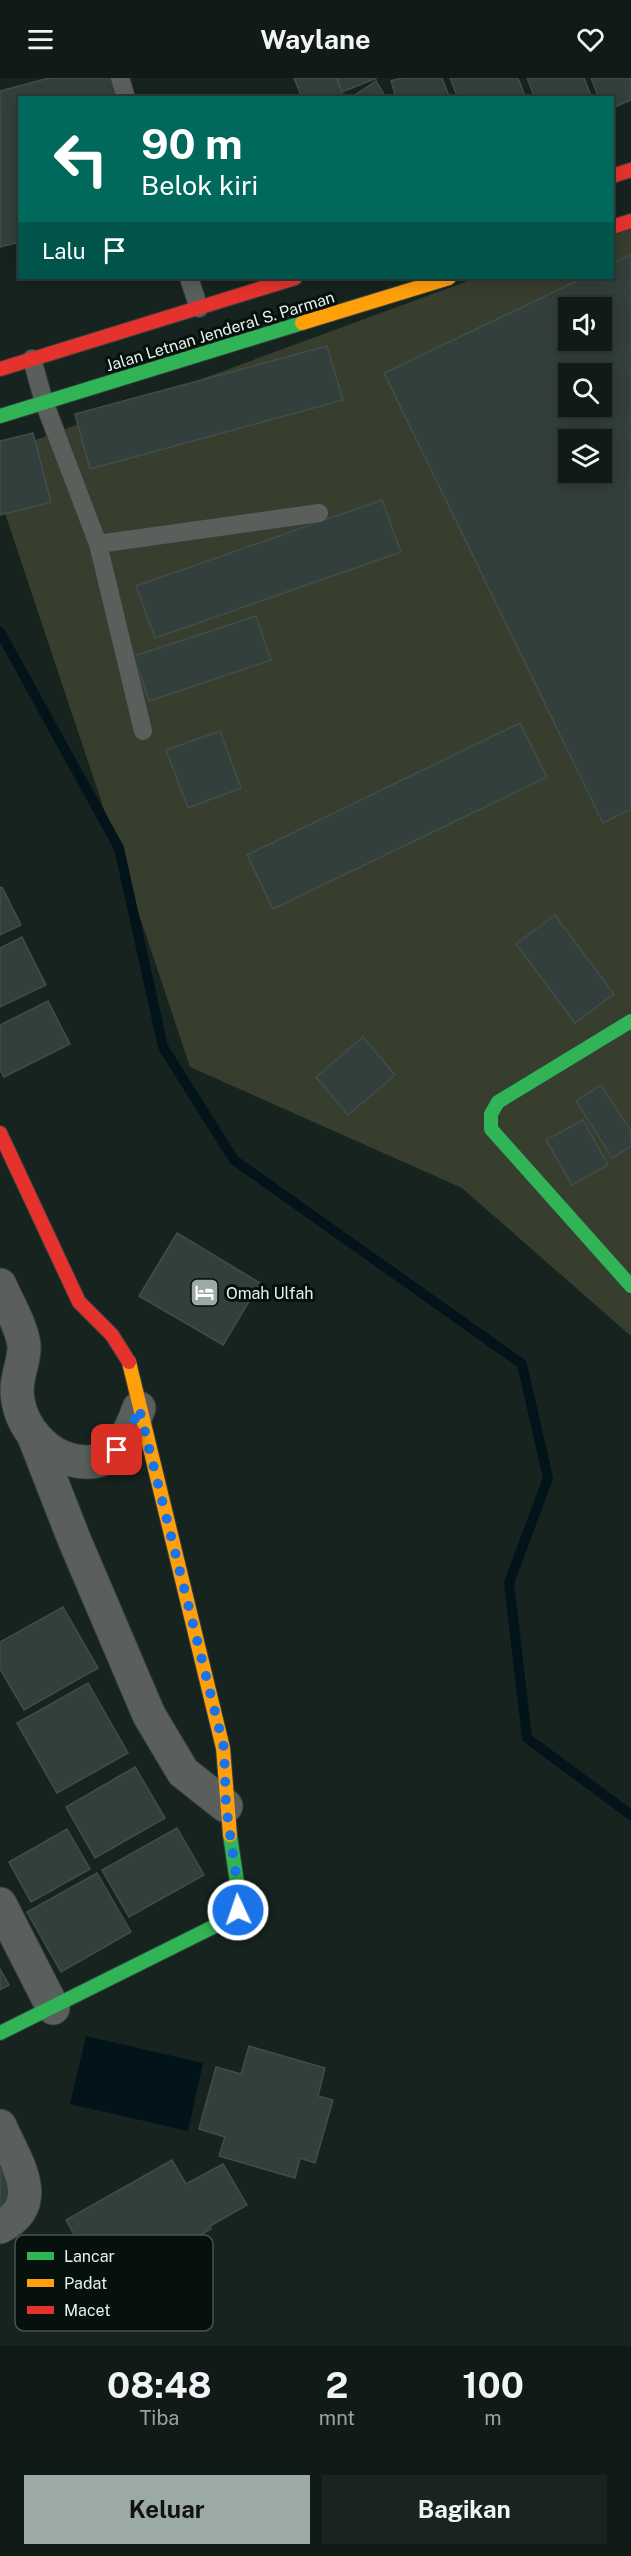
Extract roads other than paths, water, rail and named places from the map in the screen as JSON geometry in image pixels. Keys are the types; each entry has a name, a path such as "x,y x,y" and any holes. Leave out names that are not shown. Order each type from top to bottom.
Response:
{"main road":[{"path":"614,175 631,170"},
{"path":"614,226 631,222"},
{"name":"Jalan Letnan Jenderal S. Parman","path":"1,369 292,279"},
{"name":"Jalan Letnan Jenderal S. Parman","path":"6,414 446,279"},
{"path":"631,1021 498,1102 489,1120 491,1129 631,1286"},
{"path":"0,1133 79,1302 86,1313 113,1337 134,1370 139,1408 224,1748 226,1806 240,1903 233,1917 0,2033"}],"street":[{"path":"0,1285 21,1332 24,1347 17,1387 18,1404 24,1422 50,1450 72,1461 95,1462 117,1450 130,1432 139,1408"},
{"path":"33,1434 74,1539 149,1715 183,1772 226,1806"},
{"path":"0,1904 53,2008"},
{"path":"0,2126 26,2189 26,2203 18,2214 0,2227"}],"lane":[{"path":"120,78 125,96"},
{"path":"189,279 200,308"},
{"path":"32,359 44,402 98,544 143,731"},
{"path":"98,544 319,513"}],"waterway":[{"path":"0,632 119,848 163,1047 234,1160 522,1364 548,1478 509,1583 527,1738 631,1815"}],"place":[{"name":"Omah Ulfah","path":"205,1293"}]}
